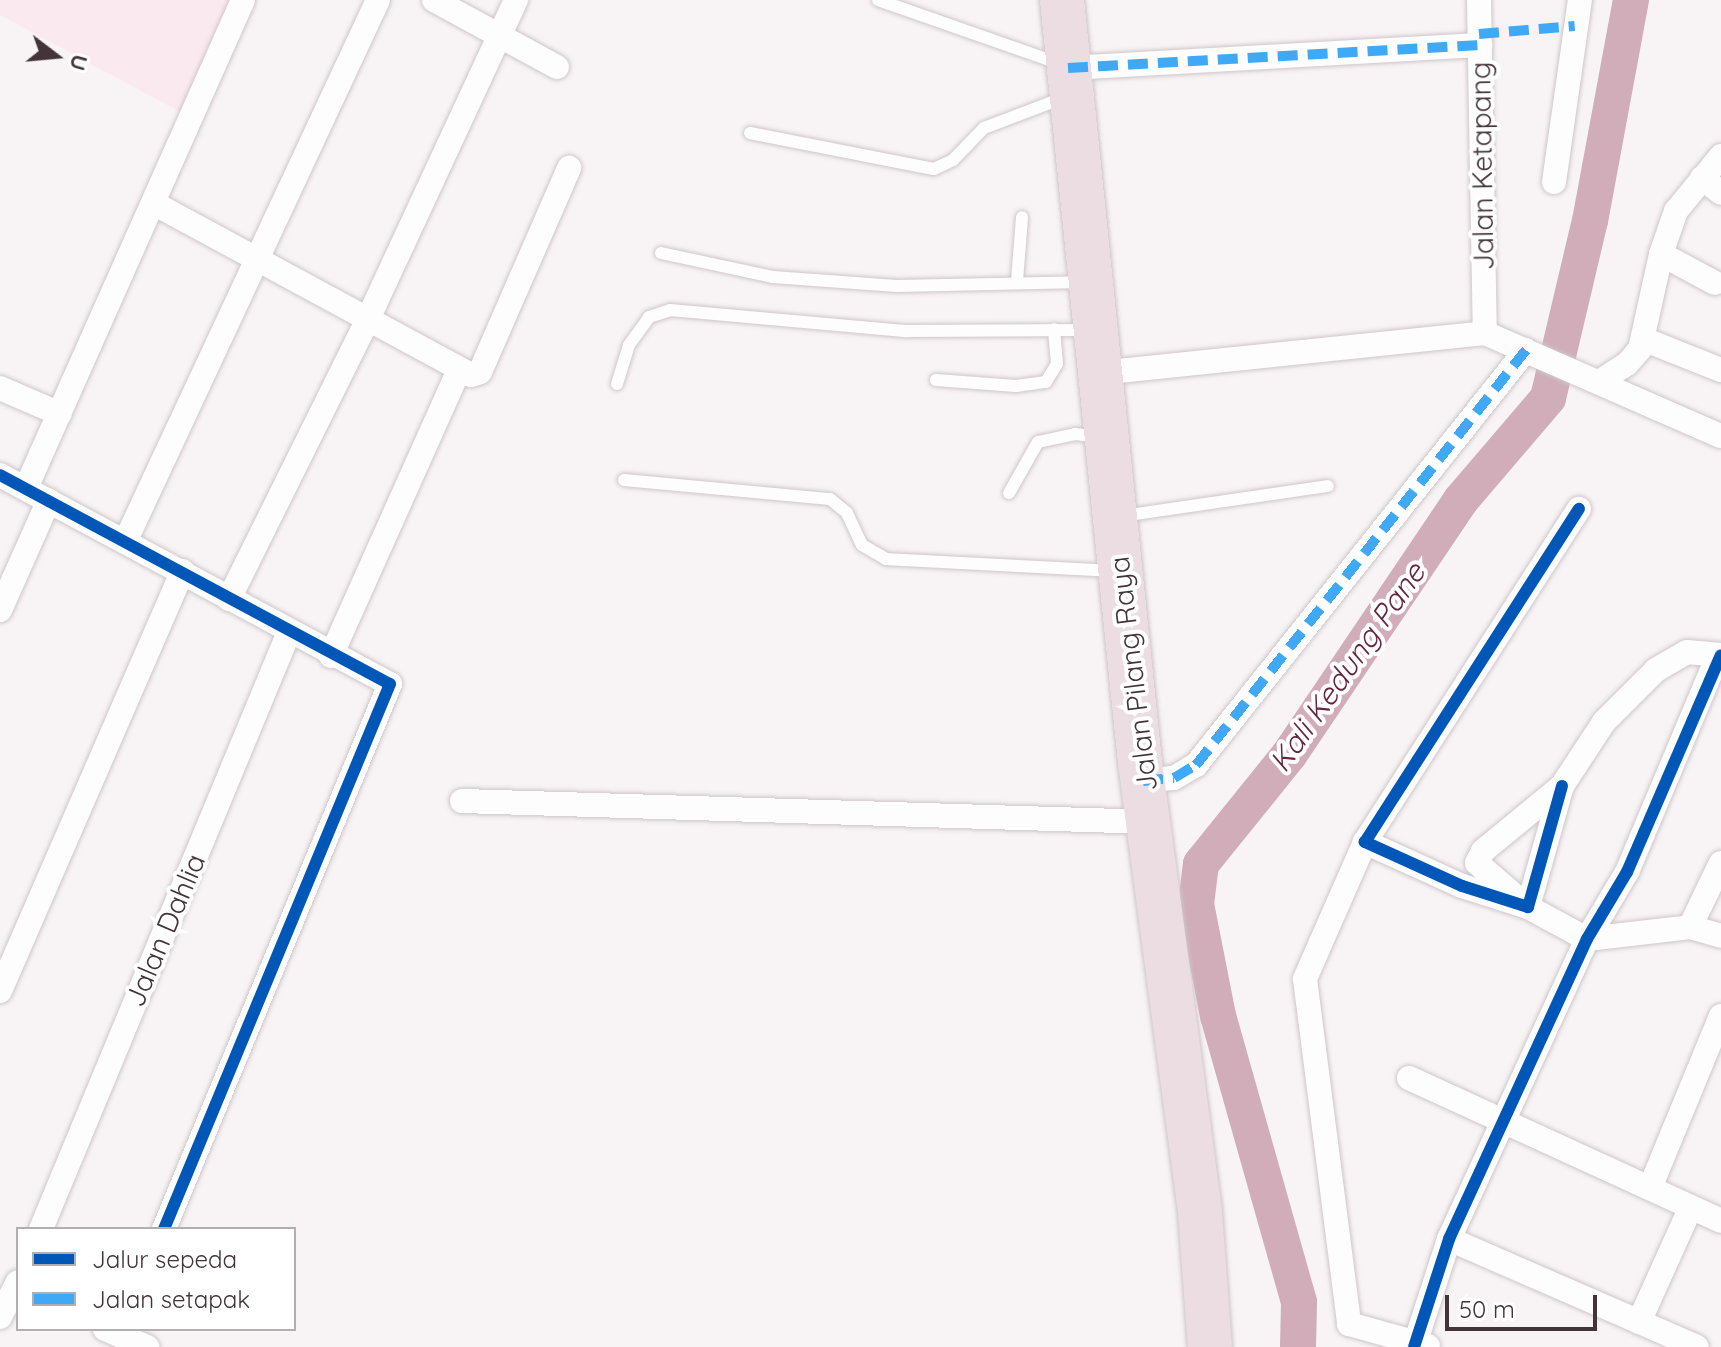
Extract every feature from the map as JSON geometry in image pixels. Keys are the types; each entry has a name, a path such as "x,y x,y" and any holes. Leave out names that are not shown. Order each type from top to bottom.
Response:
{"highway":[{"name":"Jalan Pilang Raya","path":"1059,2 1090,282 1074,330 1099,373 1147,801 1200,1212 1210,1347"}],"street":[{"path":"26,488 155,204 243,0"},
{"path":"125,542 259,262 378,0"},
{"path":"434,0 557,67"},
{"path":"229,599 367,321 502,36 516,0"},
{"name":"Jalan Ketapang","path":"1479,0 1485,333"},
{"path":"1554,182 1580,0"},
{"path":"1070,82 1480,45"},
{"path":"1594,379 1627,364 1643,339 1661,254 1676,211 1712,186 1721,156"},
{"path":"155,204 459,370 480,372 569,168"},
{"path":"1661,254 1715,283"},
{"path":"1099,373 1485,333 1721,436"},
{"path":"1643,339 1721,370"},
{"path":"462,801 1147,801 1174,778 1196,765 1530,352"},
{"path":"331,656 459,370"},
{"path":"0,388 60,414"},
{"path":"0,475 183,571 331,656 386,680 390,688 165,1227"},
{"path":"0,610 49,500"},
{"path":"1579,509 1365,842 1305,979 1350,1335 1417,1345 1449,1239 1587,939 1627,872 1720,655 1687,652 1656,670 1604,722 1562,786 1477,859 1477,866 1528,907 1587,939 1690,927 1721,936"},
{"path":"0,991 183,571"},
{"name":"Jalan Dahlia","path":"42,1227 289,632"},
{"path":"1528,907 1562,786"},
{"path":"1365,842 1462,886 1528,907"},
{"path":"1690,927 1721,863"},
{"path":"1650,1188 1721,1016"},
{"path":"1409,1078 1650,1188 1712,1211 1639,1322"},
{"path":"1449,1239 1697,1347"},
{"path":"0,1317 13,1282"},
{"path":"115,1331 145,1347"}],"lane":[{"path":"878,0 1070,82"},
{"path":"750,133 934,169 953,160 984,128 1046,100 1070,82"},
{"path":"1017,281 1022,217"},
{"path":"661,253 773,277 897,286 1017,281 1090,282"},
{"path":"617,384 629,345 649,317 670,310 907,331 1074,330 1046,382 1016,386 936,380"},
{"path":"1009,493 1038,442 1075,434 1107,438"},
{"path":"624,480 830,499 847,513 862,545 886,559 1120,572"},
{"path":"1114,517 1328,486"}],"shaded area":[{"path":"0,0 235,0 184,114 0,15"}],"waterway":[{"name":"Kali Kedung Pane","path":"1298,1347 1299,1302 1218,1016 1196,904 1201,864 1289,755 1461,500 1548,398 1590,221 1631,0"}],"marked path":[{"path":"1479,34 1575,26"},
{"path":"1068,68 1480,45"},
{"path":"1143,781 1174,778 1196,765 1526,350"}],"cycle path":[{"path":"0,475 390,684 165,1227"},
{"path":"1562,786 1528,907 1462,886 1365,842 1579,509"},
{"path":"1414,1347 1449,1239 1587,939 1627,872 1721,655"}]}
